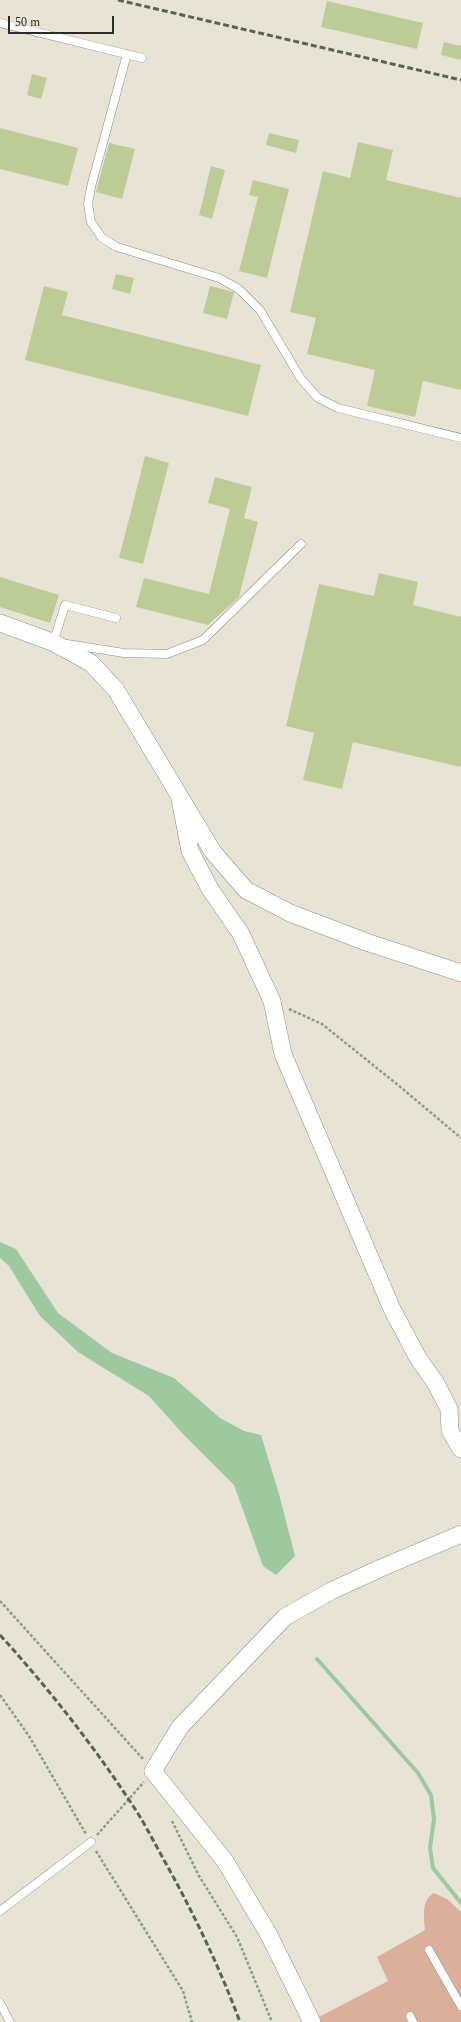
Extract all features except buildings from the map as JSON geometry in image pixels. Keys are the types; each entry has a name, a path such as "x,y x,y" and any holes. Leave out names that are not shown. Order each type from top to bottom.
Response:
{"street":[{"path":"0,623 52,642 90,663 116,690 180,800 213,852 246,890 290,913 369,943 461,973"},
{"path":"180,800 190,851 210,889 241,934 272,1001 284,1054 392,1309 418,1358 435,1382 449,1408 461,1422"},
{"path":"449,1408 450,1431 461,1449"},
{"path":"312,2022 269,1935 225,1861 153,1771 180,1727 285,1617 331,1591 461,1534"}],"lane":[{"path":"0,24 142,58"},
{"path":"127,54 91,187 88,204 91,222 102,238 118,247 218,278 238,289 260,310 301,379 318,398 338,408 461,438"},
{"path":"116,618 65,604 52,642 124,653 167,654 203,640 301,544"},
{"path":"0,1910 91,1842"},
{"path":"429,1950 461,2006"},
{"path":"0,2003 10,2022"}],"path":[{"path":"272,1001 322,1024 461,1138"},
{"path":"0,1601 153,1771 130,1801 91,1842"},
{"path":"0,1695 29,1736 91,1842 182,1991 192,2022"},
{"path":"171,1819 199,1876 237,1937 272,2022"}],"shaded area":[{"path":"0,1242 16,1249 58,1313 112,1353 174,1378 220,1418 244,1431 261,1435 279,1494 295,1556 276,1575 263,1566 234,1485 183,1434 149,1396 78,1352 40,1316 9,1266 0,1258"},
{"path":"434,1893 447,1899 461,1912 461,2022 321,2022 319,2017 388,1981 377,1957 425,1930 425,1905 430,1896"}],"waterway":[{"path":"317,1659 418,1773 431,1795 434,1819 430,1848 433,1868 461,1903"}],"railway":[{"path":"118,0 461,80"},
{"path":"0,1635 37,1677 72,1721 106,1766 137,1812 195,1919 223,1980 240,2022"}]}
